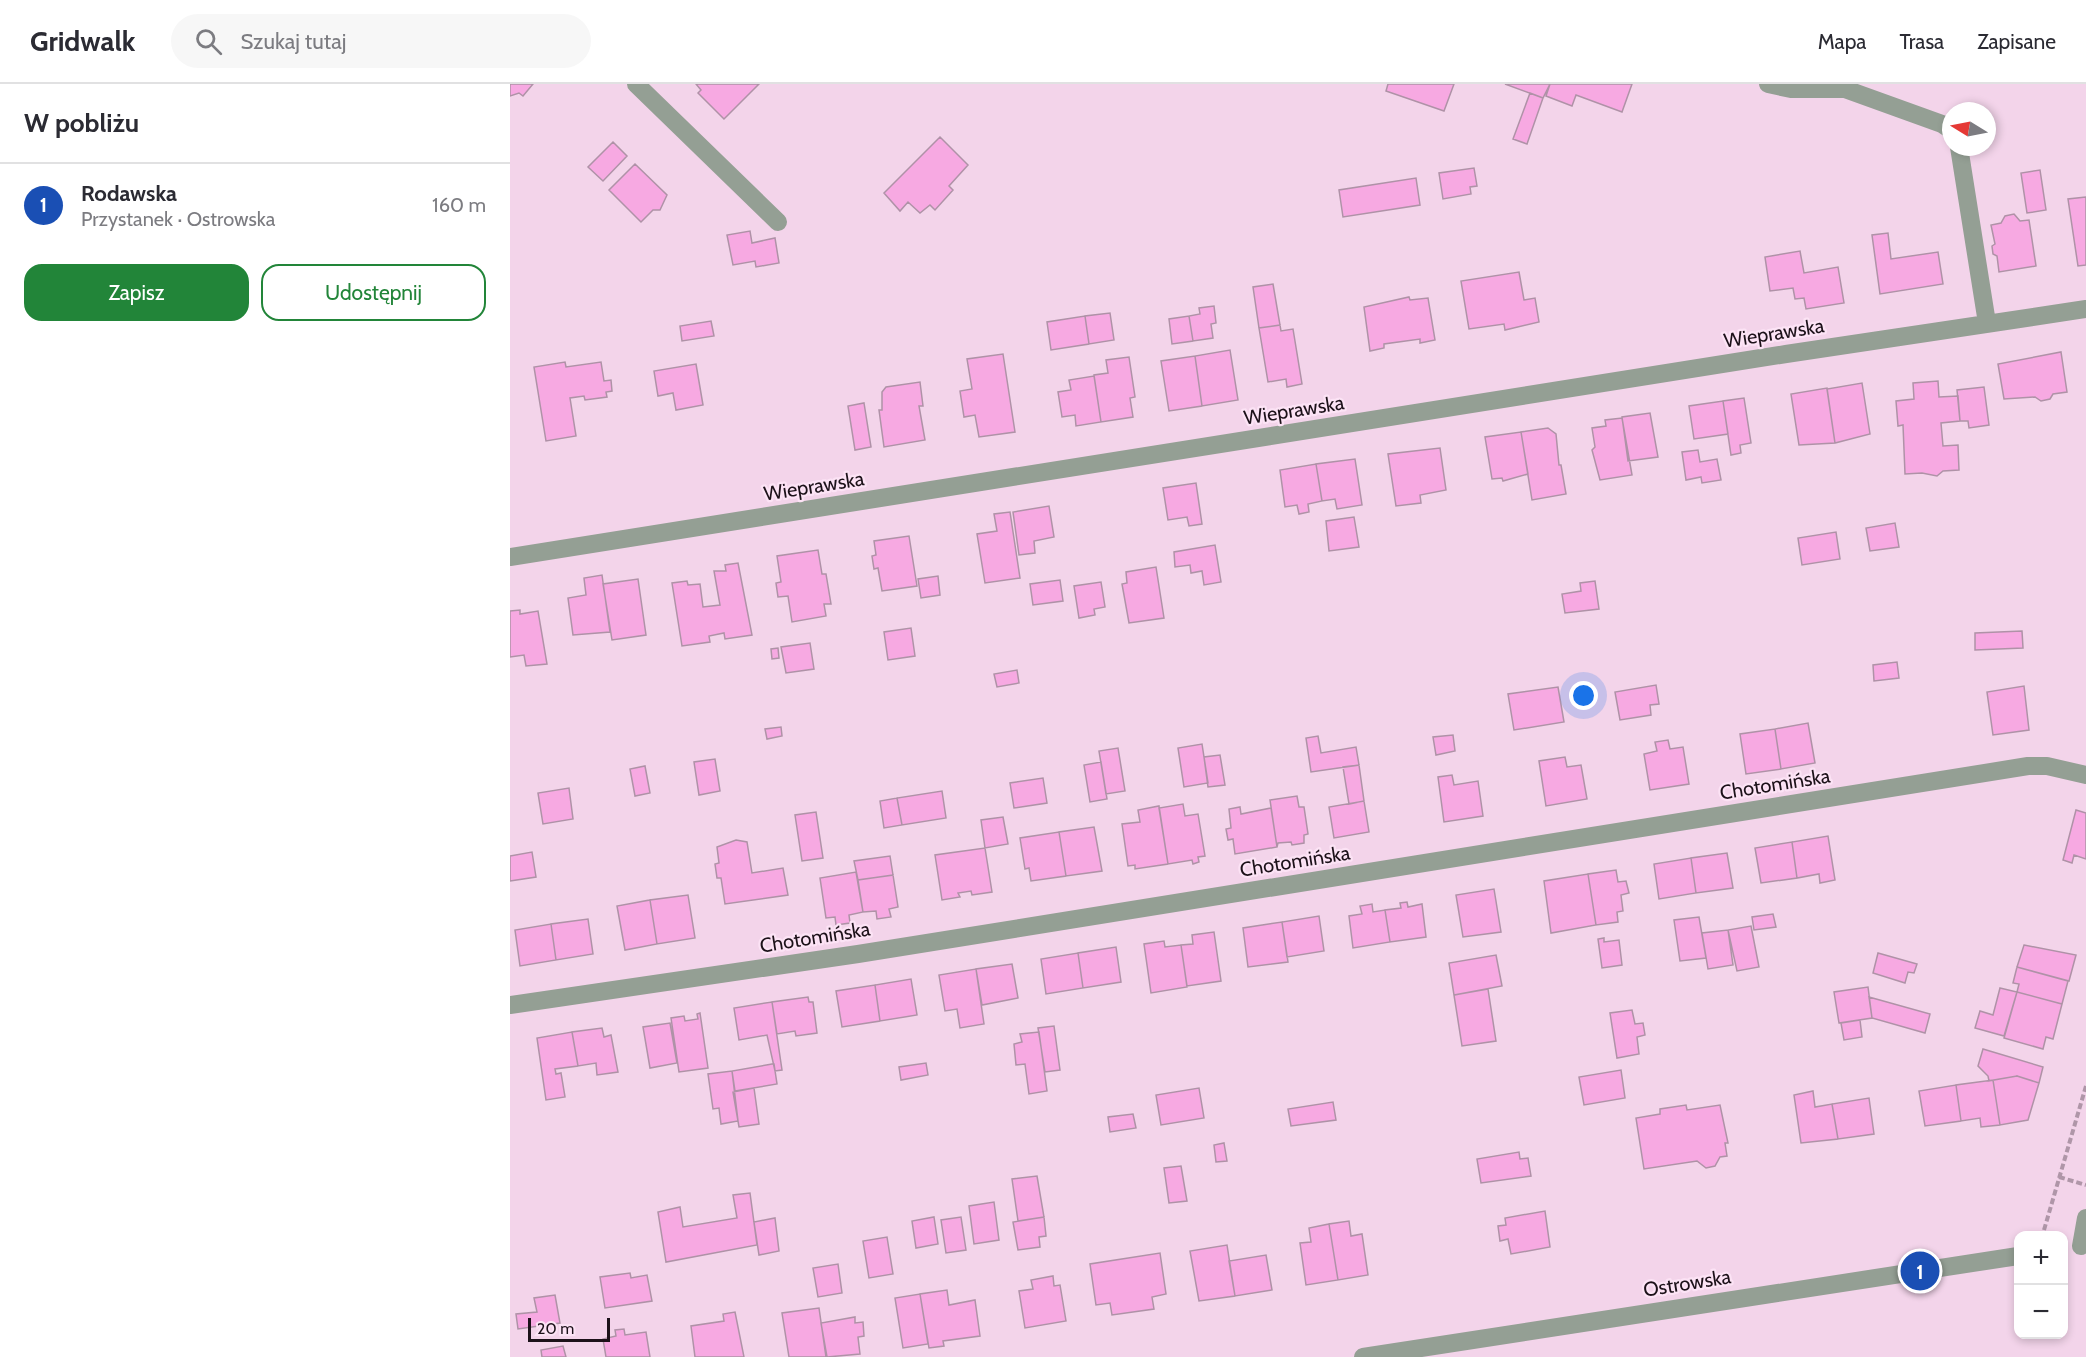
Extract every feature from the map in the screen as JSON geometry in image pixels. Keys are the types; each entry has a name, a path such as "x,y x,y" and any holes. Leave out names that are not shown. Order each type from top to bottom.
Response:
{"street":[{"path":"636,84 778,222"},
{"path":"1768,84 1791,89 1845,89 1942,124"},
{"path":"1960,156 1987,323"},
{"name":"Wieprawska","path":"510,557 2086,309"},
{"name":"Chotomińska","path":"510,1005 858,954 2028,766 2047,766 2086,776"},
{"path":"2077,1247 2086,1218"},
{"name":"Ostrowska","path":"1363,1357 2014,1257"}],"path":[{"path":"2044,1230 2086,1086"},
{"path":"2059,1177 2086,1185"}],"building":[{"path":"510,84 533,84 523,96 519,93 510,96"},
{"path":"696,84 759,84 724,119 698,93 701,90"},
{"path":"1388,84 1454,84 1444,111 1386,91"},
{"path":"1505,84 1550,84 1543,98"},
{"path":"1550,84 1632,84 1622,112 1576,95 1572,106 1546,96"},
{"path":"1530,93 1543,98 1527,144 1513,139"},
{"path":"940,137 968,165 949,186 953,190 935,210 930,205 920,213 908,202 900,211 884,193"},
{"path":"613,142 627,156 603,181 588,167"},
{"path":"635,164 667,195 660,210 653,210 641,222 609,190"},
{"path":"1474,168 1477,186 1470,187 1471,194 1443,199 1439,173"},
{"path":"2040,170 2046,210 2027,213 2021,173"},
{"path":"1416,178 1420,205 1343,217 1339,190"},
{"path":"2086,197 2086,265 2078,266 2068,199"},
{"path":"2014,214 2020,221 2029,220 2036,266 1999,272 1997,256 1993,254 1992,246 1995,244 1991,225 2001,223 2005,216"},
{"path":"750,231 752,243 775,238 779,263 756,267 755,261 733,265 727,235"},
{"path":"1888,233 1891,259 1938,252 1943,284 1880,294 1872,235"},
{"path":"1800,251 1804,273 1838,267 1844,303 1806,309 1804,298 1795,299 1793,288 1770,291 1765,257"},
{"path":"1519,272 1524,300 1535,298 1539,322 1505,330 1504,324 1469,329 1461,281"},
{"path":"1273,284 1280,325 1259,328 1253,287"},
{"path":"1409,297 1410,300 1428,298 1435,340 1420,343 1420,339 1384,344 1384,348 1370,351 1364,307"},
{"path":"1214,306 1216,323 1211,324 1213,338 1193,341 1189,316 1200,314 1199,308"},
{"path":"1110,313 1114,340 1089,344 1085,316"},
{"path":"1085,316 1089,344 1051,350 1047,322"},
{"path":"1189,316 1193,341 1172,344 1169,319"},
{"path":"711,321 714,336 682,341 680,326"},
{"path":"1280,325 1281,331 1293,329 1302,384 1287,387 1286,379 1268,382 1259,328"},
{"path":"1230,350 1238,400 1202,406 1195,356"},
{"path":"2061,352 2067,392 2053,394 2050,399 2041,401 2035,397 2004,399 1998,364"},
{"path":"1003,354 1015,432 979,437 975,415 964,417 960,391 972,389 967,359"},
{"path":"1195,356 1202,406 1169,411 1161,361"},
{"path":"1129,357 1135,397 1130,398 1133,417 1101,422 1094,375 1108,373 1106,360"},
{"path":"565,362 566,367 601,362 604,381 611,380 612,391 606,392 607,397 585,400 584,396 570,398 576,436 546,441 534,367"},
{"path":"696,364 703,405 676,410 673,393 658,396 654,371"},
{"path":"1094,376 1101,422 1076,426 1075,415 1062,417 1058,392 1071,390 1069,380"},
{"path":"1938,381 1939,397 1958,396 1960,421 1941,423 1943,446 1958,445 1959,470 1943,471 1937,476 1922,473 1905,474 1903,425 1898,426 1896,401 1914,399 1913,383"},
{"path":"920,382 923,406 919,406 925,440 884,447 879,410 882,410 882,392 886,387"},
{"path":"1862,383 1870,434 1835,443 1827,389"},
{"path":"1984,387 1989,425 1969,428 1968,421 1960,421 1957,390"},
{"path":"1827,388 1835,443 1799,445 1791,394"},
{"path":"1744,398 1751,443 1740,445 1741,453 1731,455 1723,401"},
{"path":"1723,401 1728,434 1694,439 1689,406"},
{"path":"864,403 871,447 855,450 848,406"},
{"path":"1650,413 1658,457 1628,461 1622,417"},
{"path":"1622,418 1632,475 1600,480 1592,450 1595,447 1592,428 1606,426 1605,420"},
{"path":"1548,428 1556,434 1559,465 1561,465 1566,494 1532,500 1521,432"},
{"path":"1521,432 1528,474 1503,481 1502,478 1492,479 1485,437"},
{"path":"1440,448 1446,490 1420,495 1421,503 1396,506 1388,454"},
{"path":"1698,450 1700,462 1717,459 1721,480 1702,483 1701,477 1686,480 1682,452"},
{"path":"1355,459 1362,505 1337,509 1335,499 1322,501 1316,464"},
{"path":"1316,464 1322,501 1308,504 1309,512 1299,514 1297,505 1285,507 1280,470"},
{"path":"1196,483 1202,524 1189,526 1187,517 1168,520 1163,488"},
{"path":"1049,506 1054,537 1034,541 1035,553 1019,555 1013,512"},
{"path":"1010,512 1020,578 985,583 977,534 997,531 994,514"},
{"path":"1354,517 1359,547 1329,551 1326,521"},
{"path":"1895,523 1899,547 1870,551 1866,528"},
{"path":"1836,532 1840,559 1802,565 1798,538"},
{"path":"909,536 917,586 882,591 878,568 874,569 872,556 876,555 874,541"},
{"path":"1215,545 1221,582 1204,585 1202,571 1191,573 1190,565 1175,567 1174,552"},
{"path":"818,550 822,574 826,574 831,604 824,604 826,616 792,622 788,596 778,597 776,583 781,582 777,556"},
{"path":"738,563 752,635 725,639 724,633 709,636 710,642 682,646 672,583 687,581 688,585 700,584 703,607 720,605 714,571 726,571 725,565"},
{"path":"1156,567 1164,618 1129,623 1122,584 1127,583 1126,572"},
{"path":"602,575 610,632 573,635 568,598 586,595 584,578"},
{"path":"938,576 940,595 921,598 918,579"},
{"path":"638,579 646,635 612,640 603,584"},
{"path":"1060,580 1063,601 1033,605 1030,584"},
{"path":"1595,581 1599,609 1565,613 1562,594 1581,591 1580,583"},
{"path":"1101,582 1105,607 1094,609 1095,615 1079,618 1074,586"},
{"path":"520,610 520,614 538,611 547,664 526,666 524,655 510,657 510,611"},
{"path":"911,628 915,656 888,660 884,632"},
{"path":"2022,631 2023,648 1975,650 1975,633"},
{"path":"810,643 814,669 786,673 781,647"},
{"path":"778,648 779,658 772,659 771,649"},
{"path":"1897,662 1899,678 1874,681 1873,665"},
{"path":"1017,670 1019,683 997,687 994,674"},
{"path":"1656,685 1659,704 1650,705 1651,715 1620,720 1615,692"},
{"path":"2024,686 2029,730 1993,735 1987,692"},
{"path":"1558,687 1564,722 1514,730 1508,694"},
{"path":"1808,723 1815,763 1781,769 1775,729"},
{"path":"781,727 782,736 767,739 765,729"},
{"path":"1775,729 1781,769 1746,774 1740,734"},
{"path":"1453,735 1455,751 1436,755 1433,737"},
{"path":"1318,736 1321,753 1356,747 1359,765 1311,772 1306,738"},
{"path":"1668,740 1670,749 1683,747 1689,784 1650,790 1644,754 1657,751 1655,742"},
{"path":"1202,744 1208,783 1184,787 1178,748"},
{"path":"1118,748 1125,791 1106,794 1099,751"},
{"path":"1220,755 1225,785 1208,787 1204,757"},
{"path":"1565,757 1567,767 1581,765 1587,799 1546,806 1539,761"},
{"path":"715,759 720,791 699,795 694,762"},
{"path":"1101,762 1107,799 1090,802 1084,765"},
{"path":"1359,765 1364,801 1349,804 1343,767"},
{"path":"645,766 650,793 635,796 630,769"},
{"path":"1452,775 1454,785 1478,781 1483,816 1444,822 1438,777"},
{"path":"1043,778 1047,803 1014,808 1010,783"},
{"path":"569,788 573,819 543,824 538,793"},
{"path":"942,791 946,818 902,825 897,798"},
{"path":"1297,796 1299,807 1304,807 1308,834 1304,835 1304,843 1292,845 1291,842 1278,843 1277,847 1270,800"},
{"path":"897,798 902,825 884,828 880,801"},
{"path":"1364,801 1369,832 1334,838 1329,807"},
{"path":"1183,804 1185,816 1198,814 1205,856 1198,857 1199,862 1193,864 1192,860 1168,864 1159,808"},
{"path":"1159,806 1168,864 1135,869 1135,865 1128,866 1122,824 1140,822 1138,810"},
{"path":"1240,807 1241,814 1271,808 1277,847 1235,854 1233,839 1228,840 1226,829 1231,828 1229,809"},
{"path":"2076,810 2086,813 2086,859 2074,855 2072,863 2063,860"},
{"path":"816,812 823,858 802,861 795,815"},
{"path":"1003,817 1008,844 985,848 981,820"},
{"path":"1094,827 1102,871 1066,876 1059,832"},
{"path":"1059,832 1066,876 1031,881 1029,868 1025,869 1020,838"},
{"path":"1828,836 1835,880 1820,883 1819,874 1797,878 1792,842"},
{"path":"736,840 747,842 752,873 783,868 788,895 725,904 721,878 717,878 715,864 719,863 717,847"},
{"path":"1792,842 1797,878 1761,883 1755,848"},
{"path":"985,848 992,892 972,895 971,891 958,893 960,897 942,900 935,855"},
{"path":"532,852 536,877 510,881 510,856"},
{"path":"1727,853 1733,888 1696,893 1691,858"},
{"path":"890,856 893,875 858,880 854,861"},
{"path":"1691,858 1696,893 1659,899 1654,864"},
{"path":"1616,870 1618,882 1626,881 1629,893 1621,895 1623,911 1617,912 1618,922 1596,925 1588,874"},
{"path":"856,872 863,912 849,915 850,923 836,925 835,917 826,918 820,878"},
{"path":"1588,874 1596,925 1551,933 1544,881"},
{"path":"893,875 898,907 889,909 891,917 877,919 876,911 863,912 858,880"},
{"path":"1494,889 1501,932 1463,937 1456,895"},
{"path":"688,895 695,938 657,944 650,900"},
{"path":"650,900 657,944 625,950 617,906"},
{"path":"1407,902 1408,907 1422,904 1426,937 1390,942 1385,910 1401,908 1400,903"},
{"path":"1372,904 1373,912 1385,910 1390,942 1353,948 1349,916 1362,914 1360,906"},
{"path":"1773,914 1776,927 1754,930 1752,917"},
{"path":"1319,916 1324,951 1287,957 1282,922"},
{"path":"1699,917 1706,958 1680,961 1674,920"},
{"path":"588,919 593,954 556,960 551,924"},
{"path":"1282,922 1288,962 1248,967 1243,928"},
{"path":"551,924 556,960 520,966 515,930"},
{"path":"1751,926 1759,967 1737,971 1728,930"},
{"path":"1728,930 1733,965 1708,969 1702,933"},
{"path":"1214,932 1221,981 1187,986 1181,945 1193,944 1192,935"},
{"path":"1604,938 1604,942 1619,940 1622,965 1602,968 1598,939"},
{"path":"1164,941 1165,947 1181,945 1187,987 1151,993 1144,944"},
{"path":"2024,945 2076,955 2069,981 2017,967"},
{"path":"1116,947 1121,982 1083,988 1078,953"},
{"path":"1078,953 1083,988 1046,994 1041,959"},
{"path":"1878,953 1917,964 1914,973 1908,972 1905,983 1873,973"},
{"path":"1496,955 1502,986 1454,995 1449,963"},
{"path":"1012,964 1018,998 982,1005 976,969"},
{"path":"2017,967 2068,981 2062,1004 2017,992 2019,984 2013,983"},
{"path":"976,969 984,1024 960,1028 957,1009 945,1011 939,975"},
{"path":"911,979 917,1015 880,1021 875,985"},
{"path":"875,985 880,1021 842,1027 836,991"},
{"path":"1868,987 1872,1018 1839,1023 1834,992"},
{"path":"2000,988 2017,992 2004,1036 1975,1028 1980,1011 1993,1015"},
{"path":"1488,989 1496,1041 1462,1046 1454,995"},
{"path":"2017,992 2062,1004 2053,1039 2046,1037 2043,1049 2004,1038"},
{"path":"808,997 809,1002 813,1002 817,1033 796,1036 795,1031 777,1034 772,1002"},
{"path":"1869,997 1930,1014 1925,1033 1872,1018"},
{"path":"772,1002 782,1070 775,1071 767,1035 739,1040 734,1008"},
{"path":"1632,1010 1635,1024 1643,1023 1645,1035 1637,1037 1639,1054 1617,1058 1610,1013"},
{"path":"700,1013 708,1068 679,1072 671,1018 684,1016 685,1021 698,1019 697,1014"},
{"path":"1860,1020 1862,1037 1844,1040 1841,1023"},
{"path":"670,1023 677,1063 650,1068 643,1027"},
{"path":"1054,1026 1060,1070 1045,1072 1038,1028"},
{"path":"602,1028 604,1037 611,1035 618,1072 597,1075 596,1063 578,1066 572,1032"},
{"path":"572,1032 578,1066 555,1069 556,1074 561,1073 565,1097 546,1100 537,1038"},
{"path":"1039,1032 1047,1091 1029,1094 1025,1064 1016,1065 1014,1044 1022,1042 1020,1034"},
{"path":"1983,1049 2043,1067 2039,1083 2017,1076 1989,1081 1988,1076 1978,1066"},
{"path":"926,1063 928,1075 901,1080 899,1067"},
{"path":"774,1064 777,1084 735,1091 732,1071"},
{"path":"1621,1070 1625,1098 1584,1105 1579,1077"},
{"path":"732,1071 738,1121 721,1124 719,1108 713,1109 708,1074"},
{"path":"2017,1076 2039,1083 2028,1120 2000,1125 1993,1080"},
{"path":"1993,1080 2000,1125 1981,1127 1980,1118 1961,1121 1956,1085"},
{"path":"1956,1085 1961,1121 1925,1126 1919,1091"},
{"path":"754,1088 759,1124 739,1127 733,1092"},
{"path":"1199,1088 1204,1118 1161,1125 1156,1095"},
{"path":"1813,1091 1815,1107 1832,1104 1838,1139 1801,1143 1794,1095"},
{"path":"1869,1098 1874,1134 1838,1139 1832,1104"},
{"path":"1333,1102 1336,1120 1291,1126 1288,1109"},
{"path":"1686,1105 1687,1110 1720,1105 1728,1143 1725,1143 1727,1156 1720,1157 1715,1166 1706,1168 1697,1161 1644,1169 1636,1118 1660,1114 1660,1109"},
{"path":"1133,1114 1136,1128 1110,1132 1108,1117"},
{"path":"1224,1143 1227,1161 1216,1162 1214,1145"},
{"path":"1519,1152 1520,1159 1528,1158 1531,1176 1481,1183 1477,1159"},
{"path":"1181,1166 1187,1201 1169,1203 1164,1168"},
{"path":"1037,1176 1044,1217 1018,1221 1012,1179"},
{"path":"750,1193 757,1245 666,1262 658,1212 680,1207 683,1227 737,1218 733,1195"},
{"path":"994,1202 999,1240 974,1244 969,1206"},
{"path":"1545,1211 1550,1247 1511,1254 1508,1239 1500,1241 1498,1226 1506,1225 1505,1218"},
{"path":"934,1217 938,1244 916,1248 912,1221"},
{"path":"961,1217 966,1250 946,1253 941,1220"},
{"path":"1044,1217 1046,1236 1039,1237 1040,1247 1018,1250 1013,1222"},
{"path":"775,1218 779,1251 759,1255 754,1222"},
{"path":"1349,1221 1351,1236 1362,1234 1368,1275 1338,1280 1329,1224"},
{"path":"1329,1224 1338,1280 1306,1285 1300,1243 1311,1242 1309,1228"},
{"path":"887,1237 893,1274 869,1278 863,1241"},
{"path":"1227,1245 1235,1296 1199,1301 1190,1251"},
{"path":"1160,1253 1166,1294 1152,1297 1154,1309 1112,1315 1110,1303 1096,1305 1090,1264"},
{"path":"1266,1255 1272,1290 1235,1296 1229,1261"},
{"path":"838,1264 842,1293 818,1297 813,1268"},
{"path":"630,1273 631,1278 647,1275 652,1301 605,1308 600,1277"},
{"path":"1053,1276 1054,1286 1060,1285 1066,1321 1025,1328 1019,1291 1033,1289 1031,1280"},
{"path":"947,1290 949,1305 975,1300 980,1336 943,1341 944,1346 929,1348 920,1294"},
{"path":"920,1294 928,1344 903,1348 895,1298"},
{"path":"555,1295 560,1323 518,1329 516,1314 537,1312 534,1298"},
{"path":"819,1308 826,1357 789,1357 782,1313"},
{"path":"735,1312 744,1357 695,1357 691,1326 724,1321 723,1314"},
{"path":"855,1317 855,1323 863,1322 864,1336 858,1337 860,1354 827,1357 821,1323"},
{"path":"624,1329 625,1335 646,1332 650,1357 606,1357 603,1339 616,1336 615,1330"},
{"path":"563,1346 566,1357 542,1357 541,1350"}],"place":[{"name":"Rodawska","path":"1920,1271"}]}
